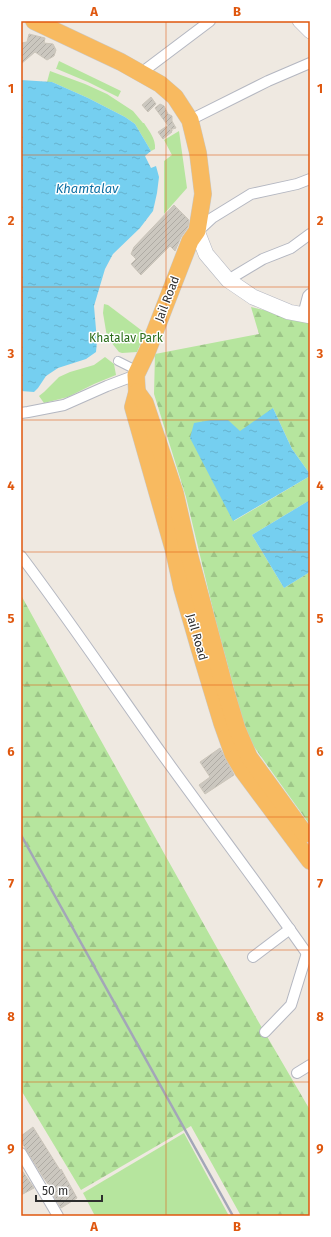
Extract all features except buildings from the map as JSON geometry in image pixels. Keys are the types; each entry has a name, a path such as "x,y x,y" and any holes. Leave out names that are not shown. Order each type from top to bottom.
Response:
{"highway":[{"path":"34,21 121,62 160,84 175,97 190,120 198,154 202,194 197,231"},
{"name":"Jail Road","path":"197,231 190,240 137,379 133,406 174,551 182,588 222,724 231,748 243,771 310,861"},
{"name":"Jail Road","path":"137,379 174,493 225,689 237,729 249,757 310,841"}],"main road":[{"path":"197,231 206,254 228,280 253,297 289,312 307,316"}],"street":[{"path":"141,73 210,21"},
{"path":"299,21 310,32"},
{"path":"190,120 268,81 310,64"},
{"path":"197,231 212,218 251,194 297,184 310,179"},
{"path":"228,280 263,259 292,248 310,234"},
{"path":"307,316 308,296 310,294"},
{"path":"118,361 137,379"},
{"path":"21,413 64,405 106,386 137,379"},
{"path":"21,556 308,955 291,1005 265,1032"},
{"path":"253,957 290,929"},
{"path":"297,1073 310,1065"},
{"path":"21,1153 58,1216"}],"green space":[{"path":"59,61 121,91 118,97 88,82 56,69"},
{"path":"50,71 107,94 133,111 150,132 155,149 151,151 135,124 125,117 88,98 52,82 47,82"},
{"path":"179,131 187,188 164,214 164,161 172,155 164,140"},
{"name":"Khatalav Park","path":"104,304 108,305 145,333 137,352 119,352 107,337 103,313"},
{"path":"251,307 310,321 310,474 292,449 273,408 234,521 310,476 310,500 252,535 284,588 310,572 310,825 247,737 215,618 186,497 154,394 155,354 259,334"},
{"name":"Khatalav Park","path":"105,357 114,364 116,375 68,397 44,403 39,396 59,377 94,365"},
{"path":"21,595 258,1021 310,1110 310,1216 241,1216 191,1126 81,1190 21,1090"},
{"path":"184,1133 229,1216 95,1216 83,1193"}],"water":[{"name":"Khamtalav","path":"21,80 52,82 88,98 125,117 135,124 151,151 145,156 151,168 156,166 159,177 153,211 140,228 113,254 105,269 94,306 97,341 96,352 86,359 58,368 46,376 34,392 21,391"},
{"path":"273,408 292,449 310,476 233,521 190,438 194,423 211,420 228,420 240,431"},
{"path":"310,500 310,572 284,588 252,535"}],"railway":[{"path":"21,835 233,1216"}]}
